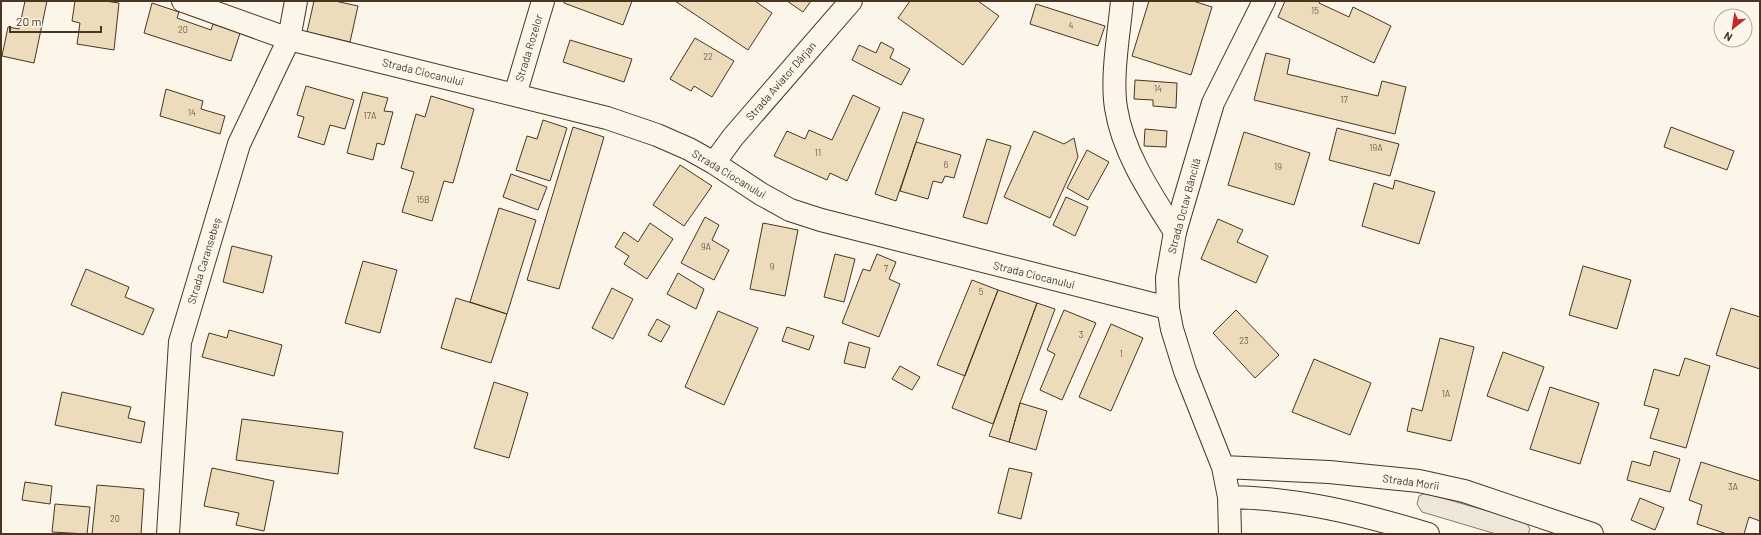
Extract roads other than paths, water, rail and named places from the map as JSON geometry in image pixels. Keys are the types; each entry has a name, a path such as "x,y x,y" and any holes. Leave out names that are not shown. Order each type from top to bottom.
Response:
{"street":[{"name":"Strada Ciocanului","path":"183,1 289,39 606,118 658,135 714,163 761,194 790,210 822,220 1168,308"},
{"name":"Strada Caransebeș","path":"168,534 180,342 239,144 289,39 296,1"},
{"name":"Strada Rozelor","path":"515,95 543,1"},
{"name":"Strada Aviator Dârjan","path":"714,163 732,137 851,1"},
{"path":"1122,1 1117,55 1116,107 1130,155 1150,192 1175,232"},
{"name":"Strada Octav Băncilă","path":"1230,534 1229,497 1223,468 1185,371 1168,308 1167,278 1175,232 1213,103 1264,1"},
{"name":"Strada Morii","path":"1223,468 1329,472 1419,480 1464,491 1553,528 1592,534"},
{"path":"1229,497 1255,497 1326,506 1428,534"}]}
